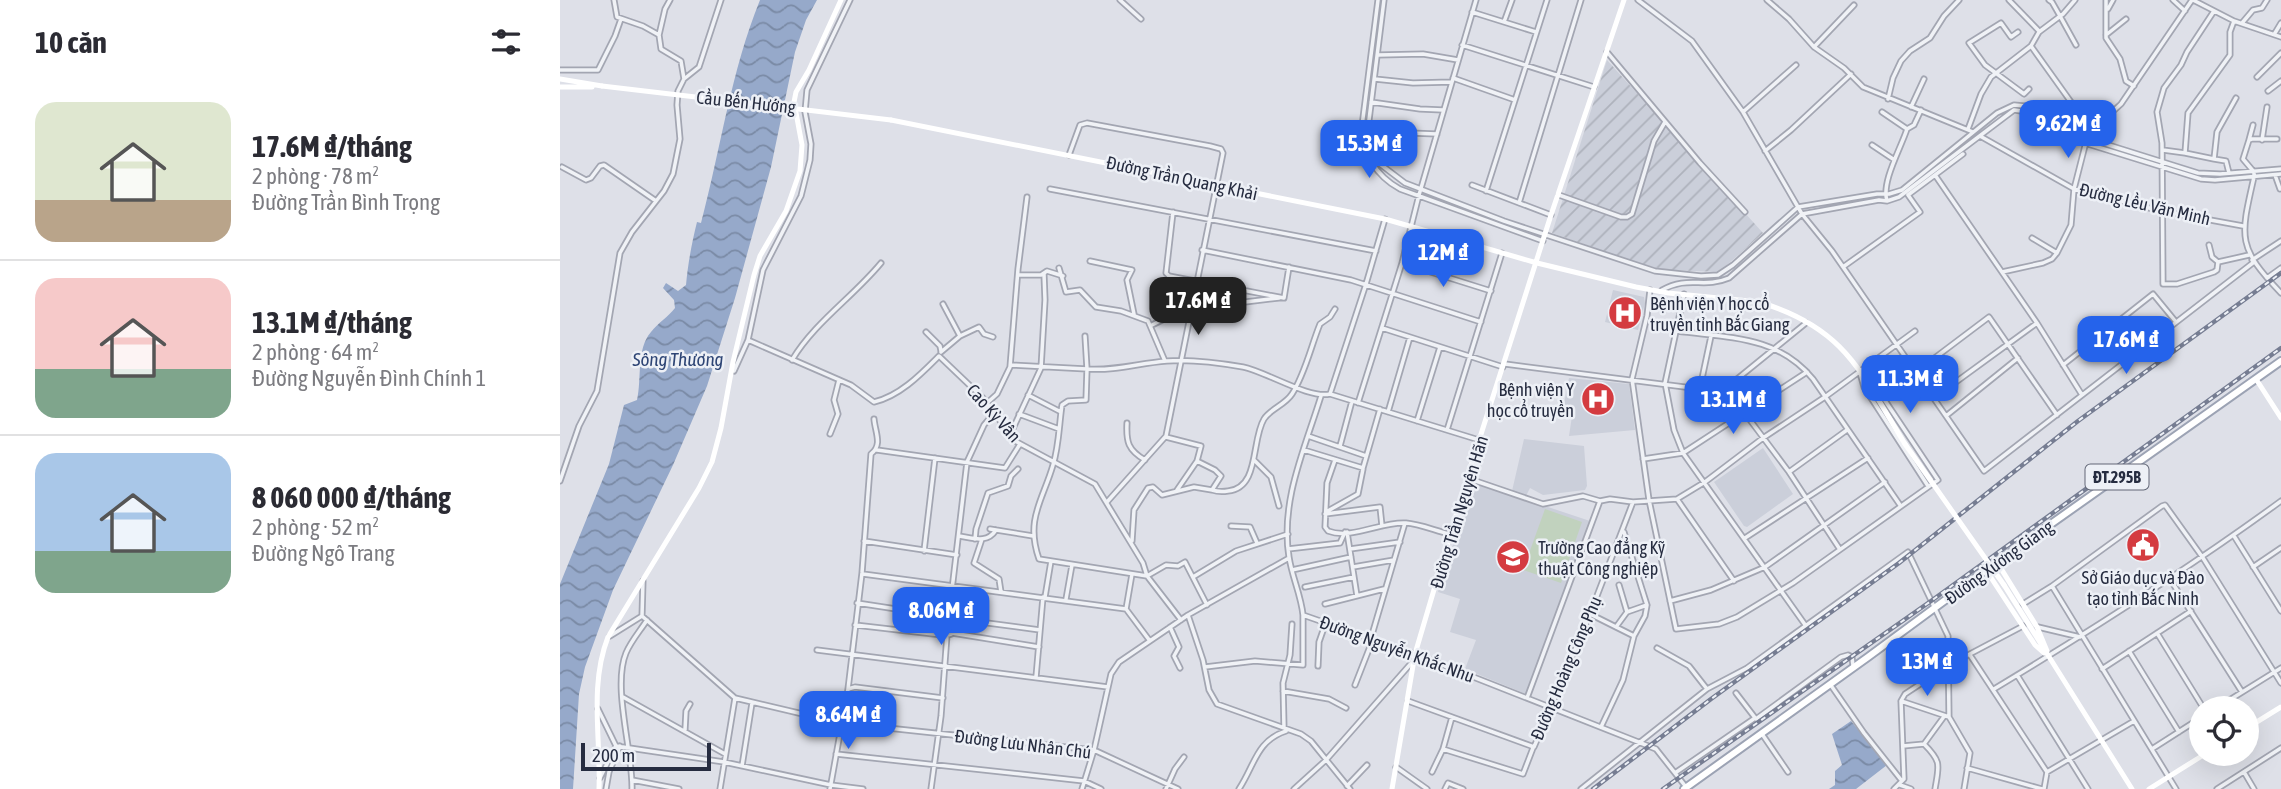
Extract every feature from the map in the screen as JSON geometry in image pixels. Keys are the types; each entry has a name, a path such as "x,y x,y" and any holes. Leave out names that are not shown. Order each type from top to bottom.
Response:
{"main road":[{"path":"599,789 597,677 608,637 699,488 712,462 754,275 760,256 786,211 800,171 801,135 794,102 796,92 841,0"},
{"name":"Đường Trần Nguyên Hãn","path":"1392,789 1414,657 1450,534 1551,215 1624,0"},
{"path":"560,79 602,86"},
{"path":"560,87 602,86"},
{"name":"Cầu Bến Hướng","path":"602,86 891,120"},
{"name":"Đường Trần Quang Khải","path":"891,120 1385,219 1502,253 1650,289 1759,302 1807,321 1837,343 1860,372"},
{"name":"Đường Xương Giang","path":"1685,788 2281,361"},
{"path":"1860,372 1905,444 2004,585 2132,789"},
{"path":"2256,379 2281,418"},
{"path":"1997,562 2037,626 2049,657"},
{"path":"1986,570 2035,645 2049,657"},
{"path":"2259,721 2281,707"},
{"path":"2149,789 2189,765"}],"street":[{"path":"614,0 615,13 621,19 659,35"},
{"path":"670,0 659,35 661,49 681,61 684,79"},
{"path":"561,477 579,426 597,391 620,253 673,174 680,139 678,91 684,79 699,67 721,0"},
{"path":"807,90 850,0"},
{"path":"1120,0 1141,19"},
{"path":"1378,0 1362,134 1364,146 1373,164 1395,182 1420,193 1544,238 1642,268 1709,276 1724,272 1798,207 1885,195 1902,190 1973,132 2014,105 2025,106 2062,136 2147,160"},
{"path":"1384,0 1368,134 1373,154 1395,182"},
{"path":"1358,403 1402,263 1476,0"},
{"path":"1504,22 1512,0"},
{"path":"1486,191 1547,0"},
{"path":"1519,203 1581,0"},
{"path":"1638,0 1692,41 1743,112 1802,214 1843,267 1984,471 2281,241"},
{"path":"1888,99 1901,61 1910,51 1930,38 1944,16 1959,0"},
{"path":"2009,0 2039,32"},
{"path":"2049,0 2076,44"},
{"path":"1968,129 1985,86 1995,73 2031,46 2039,32 2075,0"},
{"path":"2106,0 2106,40 2120,59 2126,81 2135,86"},
{"path":"2108,11 2113,0"},
{"path":"2173,0 2185,11"},
{"path":"2002,272 2043,263 2057,253 2071,225 2074,189 2086,137 2112,113 2135,86 2192,0 2234,21 2281,37"},
{"path":"2204,5 2209,0"},
{"path":"2242,23 2253,10 2262,8 2267,0"},
{"name":"Đường Lều Văn Minh","path":"1771,1 1814,47 1851,74 1863,87 1968,129 2074,189 2161,211 2243,226"},
{"path":"1814,47 1854,5"},
{"path":"2214,11 2161,93 2157,112 2162,133 2163,284 2177,284 2214,272 2217,262"},
{"path":"1472,12 1536,32"},
{"path":"560,70 597,70 621,19"},
{"path":"2106,35 2126,19"},
{"path":"2185,153 2188,113 2230,55 2230,32 2234,21"},
{"path":"2018,32 2011,37 2001,23 1969,43 1995,73 2024,94 2029,89"},
{"path":"2274,34 2281,23"},
{"path":"1462,44 1595,87"},
{"path":"2031,46 2091,130"},
{"path":"1607,52 1745,212"},
{"path":"2257,77 2281,53"},
{"path":"1378,55 1423,54 1458,60"},
{"path":"1743,112 1796,65"},
{"path":"731,377 748,340 763,270 794,214 806,177 811,145 805,112 809,70"},
{"path":"1765,151 1851,74"},
{"path":"1375,79 1413,83 1452,80 1515,100"},
{"path":"1911,107 1924,79"},
{"path":"2267,90 2281,81"},
{"path":"2214,159 2217,132 2236,97"},
{"path":"1371,103 1420,110 1443,110"},
{"path":"2262,140 2267,107"},
{"path":"1907,129 1912,128 1921,110"},
{"path":"1660,291 1682,281 1716,282 1729,278 1802,214 1879,200 1887,201 1911,189 2014,110 2028,112 2064,131 2201,179 2254,175 2281,169"},
{"path":"1882,112 1907,129"},
{"path":"1559,195 1621,217 1632,214 1654,141 1665,121"},
{"path":"1069,155 1080,125 1087,122 1220,149 1223,153 1166,436 1107,502"},
{"path":"2253,125 2242,159 2254,175 2243,226 2249,256 2281,293"},
{"path":"1887,201 1885,195 1893,159 1904,141 1907,129"},
{"path":"1383,132 1437,134"},
{"path":"2249,140 2277,139"},
{"path":"1872,145 1893,159"},
{"path":"2162,150 2226,161 2230,173"},
{"path":"1843,267 1920,212 1908,195 1963,154"},
{"path":"562,167 586,180 604,165 656,201"},
{"path":"2162,165 2198,173 2281,174"},
{"path":"1935,175 2037,323 2082,395"},
{"path":"2275,176 2280,189"},
{"path":"1472,185 1551,215"},
{"path":"1050,189 1376,251"},
{"path":"986,403 997,394 1011,365 1027,197"},
{"path":"1152,325 1172,314 1166,291 1166,264 1173,212"},
{"path":"1330,394 1385,219"},
{"path":"2032,238 2057,253"},
{"path":"2209,245 2212,257 2217,262"},
{"path":"1202,250 1366,284 1481,322"},
{"path":"1447,430 1502,253"},
{"path":"2217,262 2249,256"},
{"path":"1090,261 1132,270 1128,280 1134,314"},
{"path":"792,360 804,340 861,287 881,263"},
{"path":"1402,263 1491,291"},
{"path":"1284,298 1289,267"},
{"path":"1059,268 1066,292 1080,290 1096,307 1134,314 1148,321 1152,325 1165,361"},
{"path":"2267,278 2281,268"},
{"path":"1018,275 1044,274 1048,271 1063,276"},
{"path":"1010,435 1041,368 1044,274"},
{"path":"1168,276 1284,298"},
{"path":"1650,289 1647,316 1632,379 1649,500 1676,629 1719,624 1737,617 1928,486"},
{"path":"2063,365 2153,294 2176,322"},
{"path":"1684,295 1665,383 1674,430 1683,453 1806,626"},
{"path":"1189,313 1226,310 1245,302 1284,298"},
{"path":"943,304 960,336"},
{"path":"1132,543 1134,510 1145,491 1153,487 1162,495 1194,487 1216,492 1234,490 1242,485 1254,460 1256,439 1263,421 1267,414 1287,400 1295,387 1320,324 1330,317 1335,309"},
{"path":"1916,372 1989,317 2057,415"},
{"path":"1382,328 1504,366 1632,379 1715,391 1726,388 1777,349 1807,321"},
{"path":"1934,398 2037,323"},
{"path":"748,340 839,380 876,402 908,384 960,336 979,327 984,334 993,337"},
{"path":"1677,331 1751,340 1777,349 1807,372 1900,505"},
{"path":"1468,478 1543,504 1583,496 1600,501 1678,499 1915,331"},
{"name":"Cao Kỳ Vân","path":"926,332 940,346 940,354 986,403 1010,435 1020,444 1091,481 1132,543 1147,576"},
{"path":"1085,336 1086,400 1068,401 1062,405 1054,463 1040,496 1034,523 1039,559 1147,576 1166,565 1178,566 1185,562 1207,605"},
{"path":"1699,389 1711,336"},
{"path":"1388,412 1410,337"},
{"path":"1417,421 1440,347"},
{"path":"1946,416 2018,359"},
{"path":"1011,365 1113,370 1181,361 1242,367 1321,396 1330,394 1481,440"},
{"path":"1643,459 1683,453 1807,372"},
{"name":"Đường Trần Quang Khải","path":"1860,372 1872,381 1938,480 1928,486 1864,387 1860,372"},
{"path":"830,433 838,414 834,400 839,380"},
{"path":"1726,388 1789,472 1839,548"},
{"path":"1028,395 1061,412"},
{"name":"Đường Nguyễn Khắc Nhu","path":"1321,396 1289,499 1289,558 1303,614 1656,749 1685,788"},
{"path":"1339,447 1352,401"},
{"path":"1325,513 1358,494 1380,409"},
{"path":"949,615 967,462 984,425 994,414"},
{"path":"1019,414 1059,429"},
{"path":"874,419 877,450"},
{"path":"1127,423 1128,445 1134,453 1146,460"},
{"path":"1789,472 1847,430"},
{"path":"1166,436 1201,446 1197,461 1176,492"},
{"path":"1308,436 1366,456"},
{"path":"831,787 848,689 862,573 871,454 877,450 1005,468 1020,444"},
{"path":"1304,450 1363,467"},
{"path":"924,551 935,458"},
{"path":"1745,538 1868,458"},
{"path":"1254,460 1271,477 1279,506"},
{"path":"1335,460 1327,483 1325,513 1328,531 1346,532 1406,522 1450,534"},
{"path":"1197,461 1221,476 1212,490"},
{"path":"975,539 988,493 1008,486 1011,476 1018,469"},
{"path":"1670,601 1703,593 1765,567 1885,482"},
{"path":"1678,499 1734,581"},
{"path":"1527,698 1600,501"},
{"path":"1994,689 2171,579 2281,501"},
{"name":"Đường Hoàng Công Phụ","path":"1406,700 1534,747 1633,502"},
{"path":"1325,513 1380,506 1381,526"},
{"path":"2023,604 2162,506 2168,507 2281,683"},
{"path":"1355,685 1372,639 1406,522"},
{"path":"1231,526 1250,527 1257,544"},
{"path":"959,536 982,539 992,536 993,529 1034,536"},
{"path":"1601,727 1623,680 1634,636 1645,616 1647,605 1623,530"},
{"path":"1346,532 1357,596"},
{"path":"1288,549 1340,543 1346,532"},
{"path":"1193,577 1236,551 1288,534"},
{"path":"2234,536 2281,611"},
{"path":"982,539 974,563 999,579 1001,592"},
{"path":"864,541 957,555"},
{"path":"1350,549 1400,542"},
{"path":"2253,567 2281,548"},
{"path":"1581,789 1707,689 1747,668 1908,552 1948,636 1949,665 1946,717 1924,744 1903,746"},
{"path":"1293,570 1351,557"},
{"path":"1082,789 1111,674 1119,662 1188,615 1289,558"},
{"path":"1353,567 1394,560"},
{"path":"1036,677 1044,597 1051,561"},
{"path":"1066,600 1072,565"},
{"path":"862,573 1126,609 1150,641"},
{"path":"1126,609 1132,574"},
{"path":"1147,576 1181,620"},
{"path":"1305,587 1354,577"},
{"path":"2171,579 2242,692"},
{"path":"608,637 642,616 643,580"},
{"path":"1619,585 1627,612"},
{"path":"2052,586 2176,789"},
{"path":"1325,604 1385,589"},
{"path":"857,603 1040,630"},
{"path":"1616,627 1627,612 1647,605"},
{"path":"2102,669 2191,611"},
{"path":"1205,667 1255,662 1303,665 1303,614"},
{"path":"1590,614 1634,636"},
{"path":"942,615 936,625 947,634"},
{"path":"1188,615 1205,667 1209,690 1217,704 1301,734 1311,741 1348,787 1367,765"},
{"name":"Đường Lưu Nhân Chú","path":"642,616 735,698 841,723 1094,750 1167,787 1178,789"},
{"path":"947,634 956,628 957,619"},
{"path":"632,789 622,668 625,656 647,620"},
{"path":"1318,666 1319,642 1326,622"},
{"path":"1286,729 1283,691 1292,624"},
{"path":"855,625 1039,647"},
{"path":"1895,789 1901,783 1904,769 1901,701 1905,694 1949,665 2023,626"},
{"path":"2037,626 2081,636"},
{"path":"1170,628 1180,647 1174,656 1180,668"},
{"path":"2157,633 2196,696"},
{"path":"931,789 943,698 947,634"},
{"path":"1657,648 1689,666 1707,689"},
{"path":"817,650 1108,687"},
{"path":"2129,651 2179,732"},
{"path":"1970,655 2047,772"},
{"path":"1294,789 1326,760 1414,657"},
{"path":"1675,773 1841,657 1852,657 1854,668"},
{"path":"2236,696 2281,668"},
{"path":"2017,675 2088,789"},
{"path":"1830,684 1901,783 1911,789"},
{"path":"848,689 856,687 943,698"},
{"path":"1283,691 1329,699 1346,708"},
{"path":"1736,693 1755,718"},
{"path":"623,697 725,754"},
{"path":"720,789 735,698"},
{"path":"1901,701 1946,717 1969,751 1964,789"},
{"path":"742,766 752,703"},
{"path":"685,730 686,713 690,704"},
{"path":"597,706 618,746 606,789"},
{"path":"1432,772 1443,749 1452,717"},
{"path":"1967,768 2043,789 2047,772 2134,721"},
{"path":"2152,749 2189,725"},
{"path":"1239,789 1262,746 1286,729"},
{"path":"1761,733 1788,772"},
{"path":"1924,744 1937,758 1935,789"},
{"path":"618,746 724,762 831,787 863,789"},
{"path":"599,779 618,746"},
{"path":"1443,749 1523,774 1534,747"},
{"path":"2217,789 2281,748"},
{"path":"835,754 1084,781 1101,789"},
{"path":"1167,787 1184,757"},
{"path":"1396,767 1427,789"},
{"path":"2244,772 2254,789"},
{"path":"632,780 679,789"},
{"path":"1446,789 1448,783 1463,789"}],"shaded area":[{"path":"1607,60 1763,233 1719,272 1668,270 1644,265 1552,233"},
{"name":"Bệnh viện Y học cổ truyền tỉnh Bắc Giang","path":"1613,290 1644,297 1638,330 1605,322"},
{"name":"Bệnh viện Y học cổ truyền","path":"1569,378 1629,384 1635,430 1569,436 1572,416 1562,414"},
{"path":"1524,439 1584,446 1585,490 1543,495 1530,488 1526,496 1512,491"},
{"path":"1763,448 1793,494 1747,527 1714,482"},
{"name":"Trường Cao đẳng Kỹ thuật Công nghiệp","path":"1473,482 1590,521 1526,694 1465,669 1476,640 1450,632 1460,599 1438,592"}],"green space":[{"path":"1545,509 1582,522 1561,583 1523,570"}],"water":[{"name":"Sông Thương","path":"760,0 817,0 806,20 795,52 771,167 735,298 707,386 673,465 613,590 585,667 579,694 573,789 560,789 560,584 609,464 624,405 637,400 641,355 646,339 675,308 674,300 663,288 666,283 678,291 686,285 697,222 701,223 741,54"},
{"path":"1851,721 1887,765 1856,789 1829,789 1835,785 1835,771 1842,765 1832,734"}],"railway":[{"path":"1593,789 1711,699 1899,563 2078,421 2281,273"},
{"path":"1663,789 1931,601 2281,348"}],"place":[{"name":"Bệnh viện Y học cổ truyền tỉnh Bắc Giang","path":"1625,313"},
{"name":"Bệnh viện Y học cổ truyền","path":"1598,399"},
{"name":"Sở Giáo dục và Đào tạo tỉnh Bắc Ninh","path":"2143,545"},
{"name":"Trường Cao đẳng Kỹ thuật Công nghiệp","path":"1513,557"}]}
